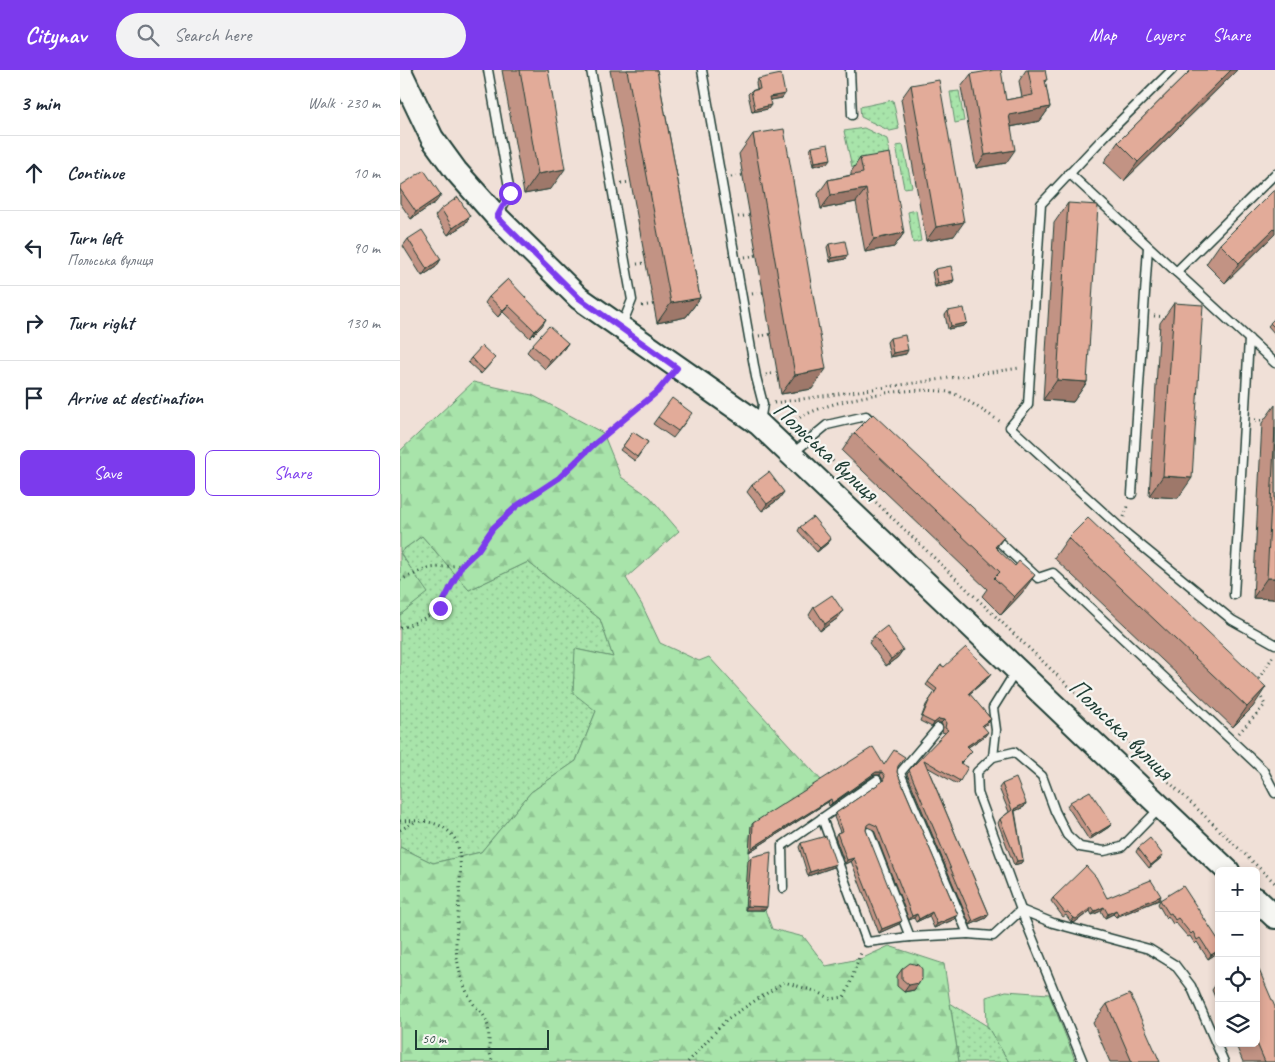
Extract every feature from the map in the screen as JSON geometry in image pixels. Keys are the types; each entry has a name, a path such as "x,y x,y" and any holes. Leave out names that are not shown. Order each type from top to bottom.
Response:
{"street":[{"name":"Польська вулиця","path":"400,71 432,138 456,171 497,217 579,298 677,368 765,422 791,454 1224,867"},
{"path":"1260,903 1275,917"}],"lane":[{"path":"488,70 510,193 497,217"},
{"path":"591,70 632,300 620,329"},
{"path":"702,70 765,422"},
{"path":"850,70 852,115"},
{"path":"1172,70 1069,173 1041,204 1028,405 1010,427 1118,526 1232,620 1275,644"},
{"path":"1069,173 1275,362"},
{"path":"1176,272 1275,174"},
{"path":"1132,494 1148,247"},
{"path":"1234,595 1249,339"},
{"path":"791,454 827,425 866,416 880,429"},
{"path":"986,529 1038,578 1053,574 1263,770 1275,792"},
{"path":"993,757 996,730 993,708 1017,669"},
{"path":"938,728 900,772 968,934"},
{"path":"1083,1062 1021,910 978,793 977,772 993,757 1014,752 1042,776 1054,811 1067,835 1080,847 1104,852 1122,847 1162,806"},
{"path":"783,888 782,846 877,780"},
{"path":"822,818 867,942 910,937 968,934 993,936 1021,910"},
{"path":"869,832 910,937"},
{"path":"1021,910 1053,923 1149,949 1175,965 1191,986 1224,1062"}],"path":[{"path":"1144,315 1173,317"},
{"path":"765,422 1030,367"},
{"path":"400,628 424,620 440,608 462,565 478,550 493,528 518,505 559,478 592,446 657,392 677,368"},
{"path":"765,422 789,423 840,401 907,391 950,392 1010,427"},
{"path":"1244,420 1275,420"},
{"path":"809,439 1275,883"},
{"path":"1118,526 1127,513 1132,494"},
{"path":"400,580 428,568 462,565"},
{"path":"1232,740 1265,705 1255,685 1273,655"},
{"path":"400,821 427,821 445,827 456,840 460,878 456,949 461,982 473,1003 485,1017 490,1033 490,1056 493,1062"},
{"path":"400,830 416,821"},
{"path":"688,1062 727,1019 784,982 818,992 831,999 844,997 854,980 854,967 867,942"}],"green space":[{"path":"959,91 964,121 955,123 950,92"},
{"path":"893,100 899,129 890,131 861,117 860,107"},
{"path":"864,128 887,139 891,159 852,167 844,131"},
{"path":"903,145 912,187 904,188 896,146"},
{"path":"916,210 921,241 913,243 908,212"},
{"path":"473,382 532,395 603,433 621,477 650,497 679,531 626,578 642,605 660,643 699,661 709,657 822,781 751,826 745,909 765,910 772,929 804,937 826,966 863,958 889,946 944,964 959,1062 400,1062 400,847 433,863 481,852 531,792 576,761 596,711 573,693 575,649 613,657 600,619 528,562 469,590 422,536 400,552 400,451"},
{"path":"422,536 469,590 528,562 600,619 613,657 575,649 596,711 576,761 531,792 481,852 433,863 400,847 400,615 427,593 400,552"},
{"path":"400,553 428,593 400,615"},
{"path":"1006,991 1049,994 1076,1062 1009,1062 987,1026 986,997"},
{"path":"950,1003 987,1026 1009,1062 959,1062"}],"building":[{"path":"520,70 548,70 565,169 538,174"},
{"path":"627,70 657,70 700,298 671,303"},
{"path":"1001,70 1006,100 1033,95 1028,70 1045,70 1050,107 1009,115 1015,150 985,155 971,74"},
{"path":"1191,70 1231,70 1138,162 1118,142"},
{"path":"781,74 785,94 769,97 771,105 755,109 751,91 760,89 758,79"},
{"path":"939,80 964,222 936,227 911,85"},
{"path":"784,129 826,369 795,375 753,134"},
{"path":"828,144 831,159 815,162 812,147"},
{"path":"890,153 904,233 874,239 866,189 831,195 828,180 863,173 860,158"},
{"path":"424,170 441,195 416,212 400,189 400,186"},
{"path":"1275,189 1275,228 1239,263 1220,244"},
{"path":"458,197 470,216 453,228 441,209"},
{"path":"1068,203 1098,205 1087,382 1057,380"},
{"path":"422,230 441,259 427,269 408,239"},
{"path":"845,241 848,255 832,258 829,244"},
{"path":"951,266 954,280 938,283 935,269"},
{"path":"508,279 546,319 535,331 508,305 503,310 489,297"},
{"path":"1174,303 1203,305 1192,478 1163,476"},
{"path":"964,308 967,323 951,326 948,311"},
{"path":"1275,318 1275,328 1270,323"},
{"path":"549,326 568,343 550,361 532,345"},
{"path":"905,335 908,350 893,353 890,338"},
{"path":"482,346 495,358 484,370 471,358"},
{"path":"672,398 692,413 678,431 658,417"},
{"path":"873,414 1004,537 995,547 1015,566 1019,561 1035,575 1014,597 994,578 1000,572 854,433"},
{"path":"1275,428 1275,578 1267,578"},
{"path":"633,432 648,442 637,457 623,446"},
{"path":"769,472 784,492 767,504 752,485"},
{"path":"813,517 831,539 820,548 800,527"},
{"path":"1088,518 1266,687 1247,707 1068,538"},
{"path":"832,595 843,611 825,624 814,607"},
{"path":"887,626 903,650 891,659 874,636"},
{"path":"966,647 991,674 969,693 991,719 982,725 988,732 967,746 972,751 960,763 968,767 960,781 924,760 989,914 973,921 909,770 948,730 945,728 946,723 944,720 939,719 934,723 922,717 937,689 928,682 941,665 944,667"},
{"path":"873,747 884,765 894,750 905,757 898,766 897,772 958,915 937,924 932,912 919,919 917,914 912,916 877,826 870,823 867,825 866,830 902,921 882,929 854,858 847,860 837,833 843,831 836,813 883,781 885,776 882,772 876,772 832,803 831,799 752,848 753,823"},
{"path":"1016,778 1026,803 1014,809 1023,860 1017,861 1000,819 1012,810 1002,784"},
{"path":"1090,791 1112,824 1092,836 1070,802"},
{"path":"826,836 836,864 810,872 801,843"},
{"path":"1150,838 1163,855 1151,865 1138,848"},
{"path":"771,852 767,907 747,906 751,857"},
{"path":"1086,866 1096,877 1107,898 1151,880 1161,896 1118,914 1116,910 1108,914 1104,907 1095,911 1092,907 1076,919 1068,912 1065,913 1053,898"},
{"path":"1183,886 1215,935 1215,952 1211,955 1200,938 1197,940 1193,932 1191,934 1178,918 1175,920 1160,900"},
{"path":"910,963 919,965 922,969 922,979 919,983 909,985 902,979 902,969"},
{"path":"1260,972 1275,1007 1275,1062 1265,1062 1259,1047"},
{"path":"1130,994 1160,1062 1132,1062 1107,1004"}],"route":[{"path":"440,608 462,565 478,550 493,528 518,505 559,478 592,446 657,392 677,368 579,298 497,217 510,193"}]}
